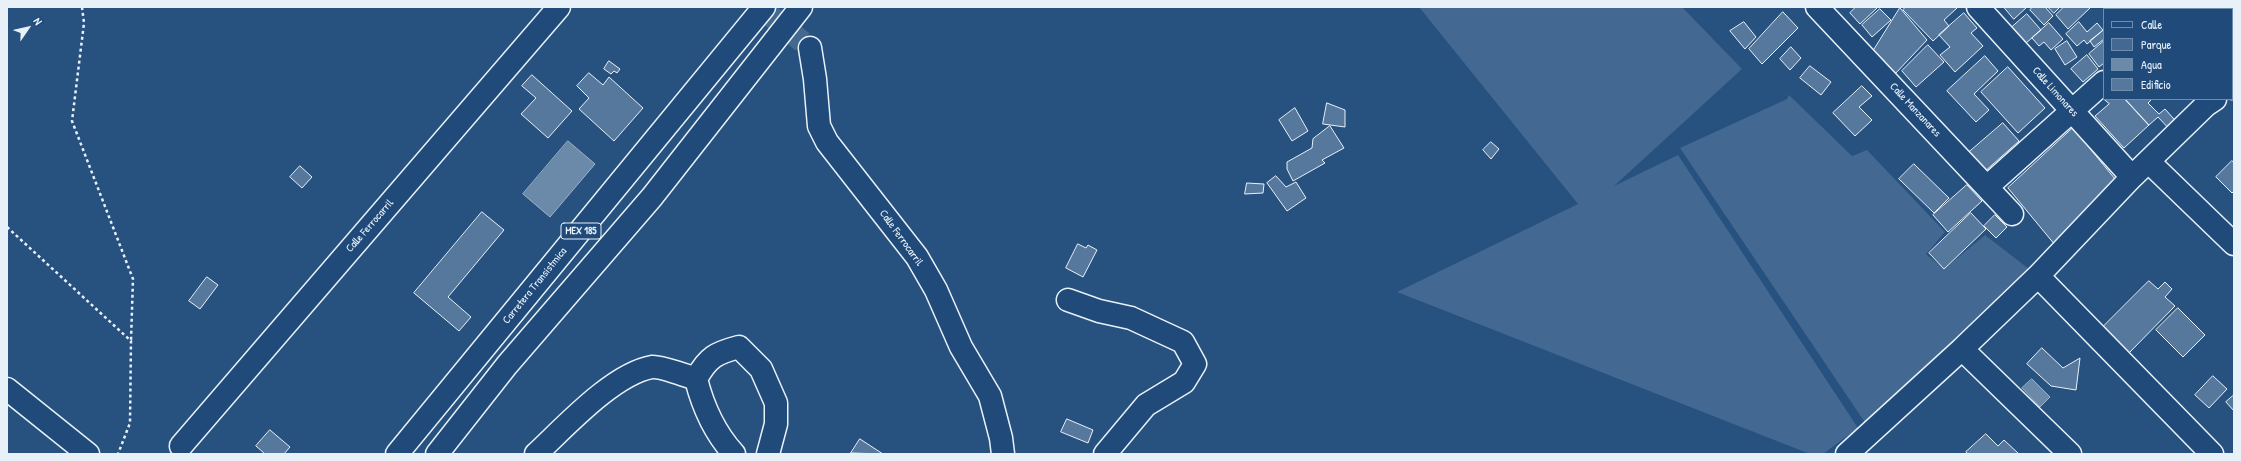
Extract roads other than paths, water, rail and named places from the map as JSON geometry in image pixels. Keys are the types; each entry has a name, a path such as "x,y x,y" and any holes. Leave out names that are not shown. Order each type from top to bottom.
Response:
{"street":[{"name":"Calle Ferrocarril","path":"182,451 559,7"},
{"name":"Carretera Transistmica","path":"398,454 764,7"},
{"name":"MEX 185","path":"437,454 507,365 652,197 801,7"},
{"name":"Calle Manzanares","path":"1817,7 2012,214"},
{"name":"Calle Limonares","path":"1978,7 2132,177"},
{"name":"Calle Ferrocarril","path":"810,48 815,79 819,126 827,142 917,257 932,283 961,347 990,396 1001,438 1003,454"},
{"path":"1987,187 2103,83"},
{"path":"1847,454 1962,349 2038,276 2132,177 2206,105 2214,100"},
{"path":"2148,162 2234,244"},
{"path":"2038,276 2212,454"},
{"path":"1068,300 1099,311 1131,318 1183,342 1195,364 1184,382 1146,405 1105,454"},
{"path":"734,454 723,442 703,405 696,379 705,364 717,353 739,347 761,369 776,403 776,424 768,454"},
{"path":"1962,349 2070,454"},
{"path":"536,454 585,408 622,379 653,367 696,379"},
{"path":"7,389 88,454"},
{"path":"409,454 416,432"}],"water":[{"path":"568,141 595,164 550,217 523,194"},
{"path":"2032,379 2050,397 2040,407 2022,388"}],"tunnel":[{"path":"760,7 810,48"}]}
